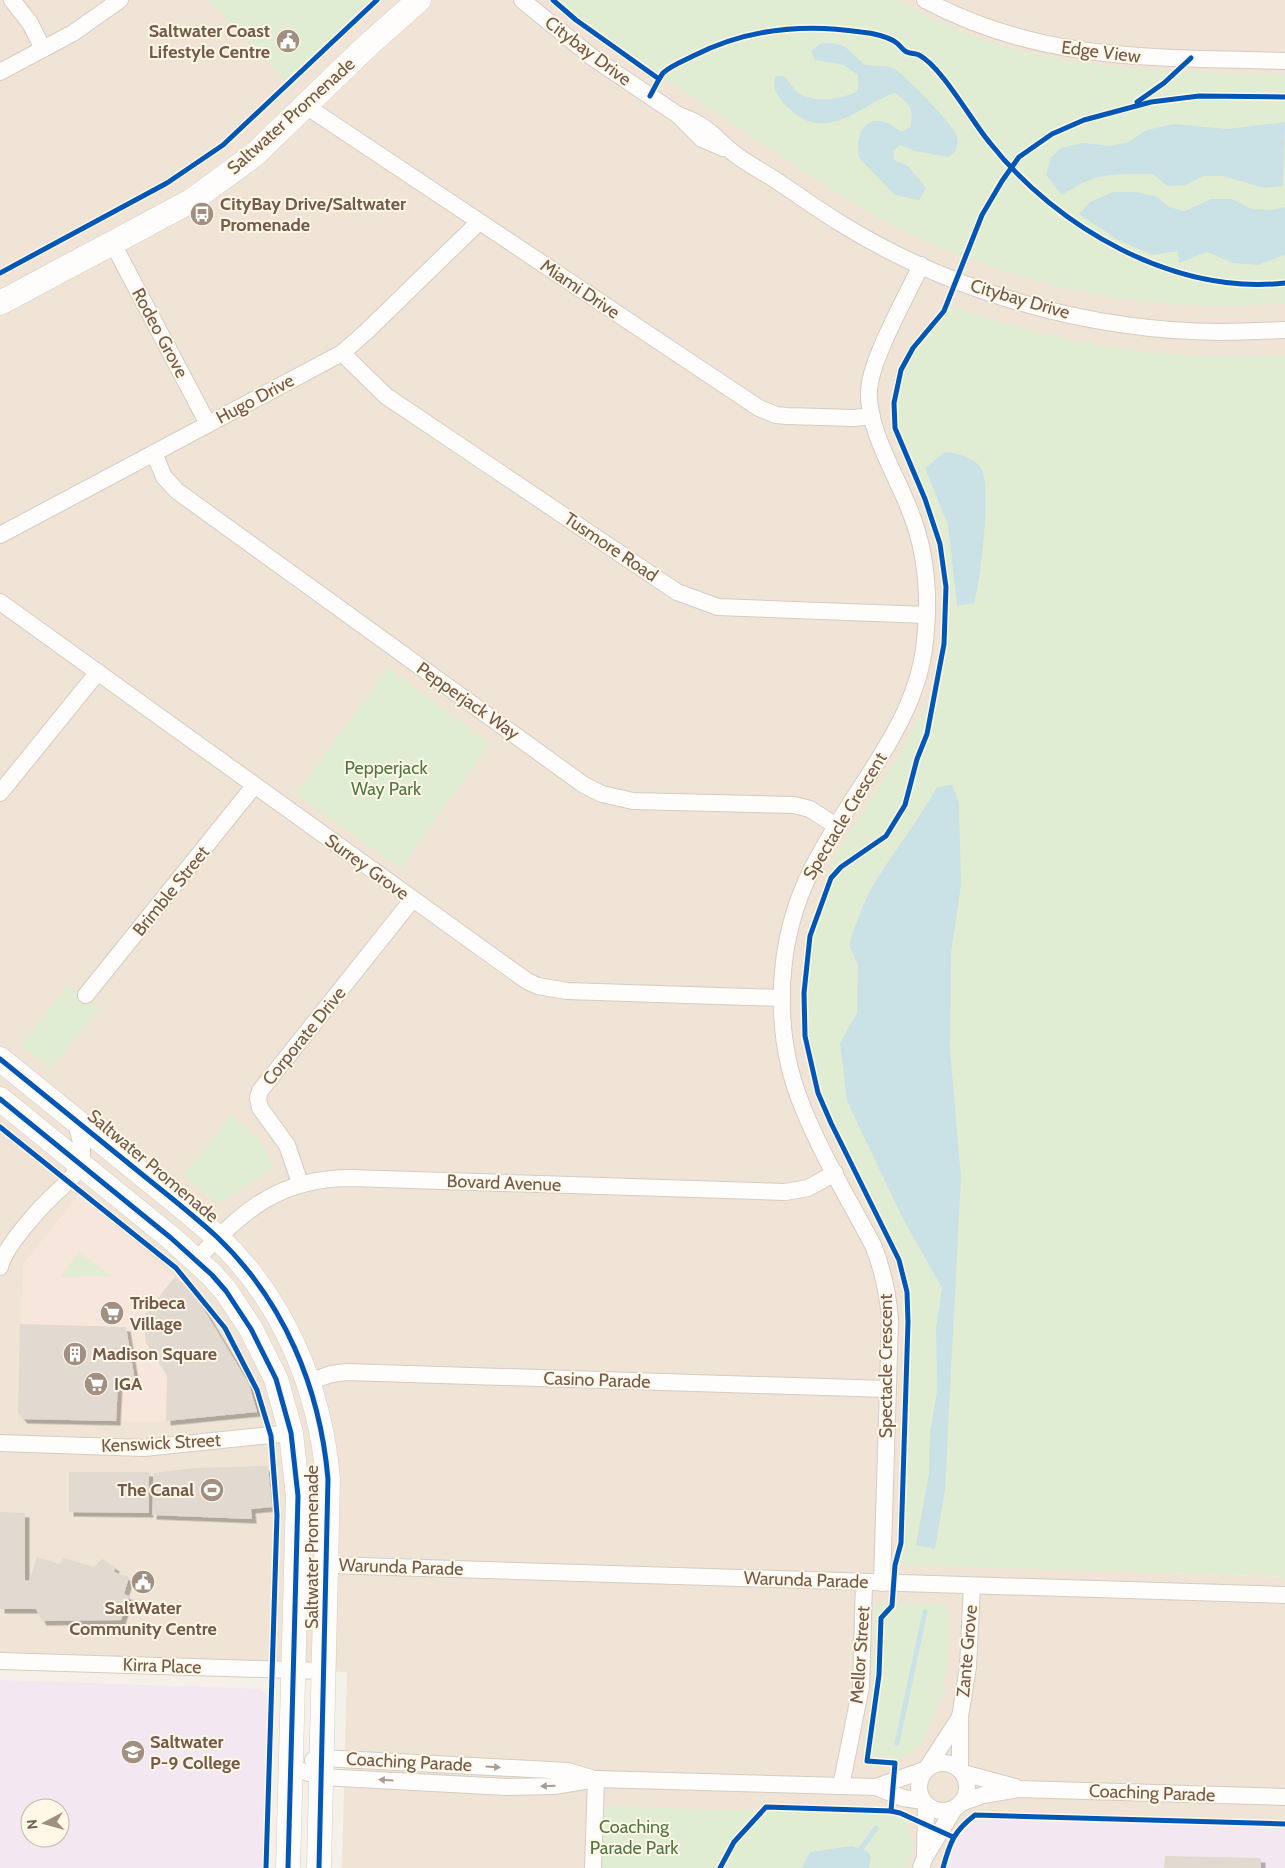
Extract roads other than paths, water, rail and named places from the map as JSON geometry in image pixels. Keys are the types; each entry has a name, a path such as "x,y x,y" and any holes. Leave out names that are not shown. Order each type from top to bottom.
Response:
{"street":[{"path":"12,0 30,23 43,49"},
{"path":"0,72 91,22 120,0"},
{"name":"Citybay Drive","path":"523,0 592,57 678,115 695,121 708,129 730,150 842,224 921,264 984,290 1054,312 1099,320 1203,331 1285,330"},
{"name":"Edge View","path":"926,0 992,29 1037,43 1078,51 1127,56 1285,62"},
{"name":"Saltwater Promenade","path":"0,303 191,201 215,184 254,155 417,1"},
{"name":"Miami Drive","path":"306,106 759,408 776,415 787,416 854,418 872,416"},
{"name":"Hugo Drive","path":"0,535 342,353 479,222"},
{"name":"Rodeo Grove","path":"112,242 208,424"},
{"name":"Spectacle Crescent","path":"882,1583 890,1320 885,1278 872,1245 812,1127 796,1090 787,1051 782,998 785,958 795,912 812,869 836,826 905,714 923,658 927,615 927,586 918,531 872,416 869,389 874,367 921,264"},
{"name":"Tusmore Road","path":"342,353 386,396 677,592 718,607 927,615"},
{"name":"Pepperjack Way","path":"154,453 164,477 177,491 584,785 609,796 633,801 794,804 810,809 836,826"},
{"name":"Surrey Grove","path":"0,602 518,976 538,986 567,991 782,998"},
{"path":"0,793 98,672"},
{"name":"Brimble Street","path":"86,995 254,786"},
{"name":"Corporate Drive","path":"300,1183 287,1145 260,1108 258,1098 260,1091 412,900"},
{"name":"Saltwater Promenade","path":"0,1059 218,1237 251,1275 279,1315 309,1382 320,1423 327,1465 328,1565 319,1868"},
{"name":"Saltwater Promenade","path":"0,1099 196,1260 226,1291 251,1329 276,1380 291,1433 298,1475 288,1868"},
{"path":"0,1267 8,1248 57,1192 76,1175 76,1160 82,1142 75,1119"},
{"name":"Bovard Avenue","path":"196,1260 218,1237 259,1202 300,1183 320,1179 352,1178 784,1192 808,1188 835,1173"},
{"name":"Casino Parade","path":"309,1382 331,1374 346,1372 887,1389"},
{"name":"Kenswick Street","path":"0,1443 144,1448 291,1433"},
{"name":"Warunda Parade","path":"328,1565 1285,1595"},
{"name":"Mellor Street","path":"841,1786 860,1687 864,1582"},
{"name":"Zante Grove","path":"962,1772 960,1717 968,1667 972,1586"},
{"name":"Kirra Place","path":"0,1661 324,1672"},
{"name":"Zante Grove","path":"926,1769 960,1717"},
{"path":"941,1762 954,1766 962,1772 967,1789 923,1863 924,1803 920,1795 919,1782 926,1769 941,1762"},
{"name":"Coaching Parade","path":"290,1767 321,1767 507,1787 554,1786 596,1779 876,1787 903,1798 924,1803"},
{"name":"Coaching Parade","path":"876,1787 926,1769"},
{"name":"Coaching Parade","path":"962,1772 1019,1788"},
{"path":"593,1868 596,1779"},
{"name":"Coaching Parade","path":"958,1806 984,1795 1019,1788 1285,1797"},
{"path":"924,1803 940,1811 958,1806"}],"water":[{"path":"822,43 837,44 846,48 865,65 885,66 895,69 928,100 953,128 958,144 949,157 915,151 900,145 893,150 894,160 908,166 926,188 919,200 895,195 859,158 859,137 865,126 877,121 885,122 902,132 910,127 912,115 910,107 895,93 831,123 805,120 780,99 774,87 776,76 784,76 800,94 806,97 821,99 839,98 858,90 858,75 844,65 815,60 811,51"},
{"path":"1285,122 1283,186 1264,188 1223,176 1203,176 1185,185 1167,186 1153,174 1127,174 1095,178 1074,187 1062,195 1046,175 1051,157 1061,148 1083,143 1110,146 1128,142 1147,130 1174,124 1227,129"},
{"path":"1113,192 1136,192 1158,197 1169,207 1185,211 1211,199 1232,199 1252,209 1271,210 1285,207 1285,255 1258,265 1233,263 1207,252 1179,263 1178,251 1152,255 1118,240 1079,214 1090,202"},
{"path":"945,452 955,453 971,459 982,470 985,480 984,535 977,592 974,603 957,606 948,525 925,468"},
{"path":"952,785 959,802 961,885 951,954 950,1050 961,1178 945,1489 935,1549 916,1545 929,1473 930,1433 937,1391 936,1328 942,1288 901,1215 847,1101 840,1043 857,1013 858,965 849,945 863,906 874,884 937,787"},
{"path":"852,1846 867,1851 871,1857 869,1868 802,1868 810,1852"}],"waterway":[{"path":"897,1743 925,1612"},
{"path":"858,1853 876,1828"}],"place":[{"name":"Saltwater Coast Lifestyle Centre","path":"288,41"},
{"name":"CityBay Drive/Saltwater Promenade","path":"202,214"},
{"name":"Tribeca Village","path":"112,1313"},
{"name":"Madison Square","path":"75,1354"},
{"name":"IGA","path":"96,1384"},
{"name":"The Canal","path":"212,1490"},
{"name":"SaltWater Community Centre","path":"143,1582"},
{"name":"Saltwater P-9 College","path":"133,1752"}],"park label":[{"name":"Pepperjack Way Park","path":"386,778"},
{"name":"Coaching Parade Park","path":"634,1837"}]}
